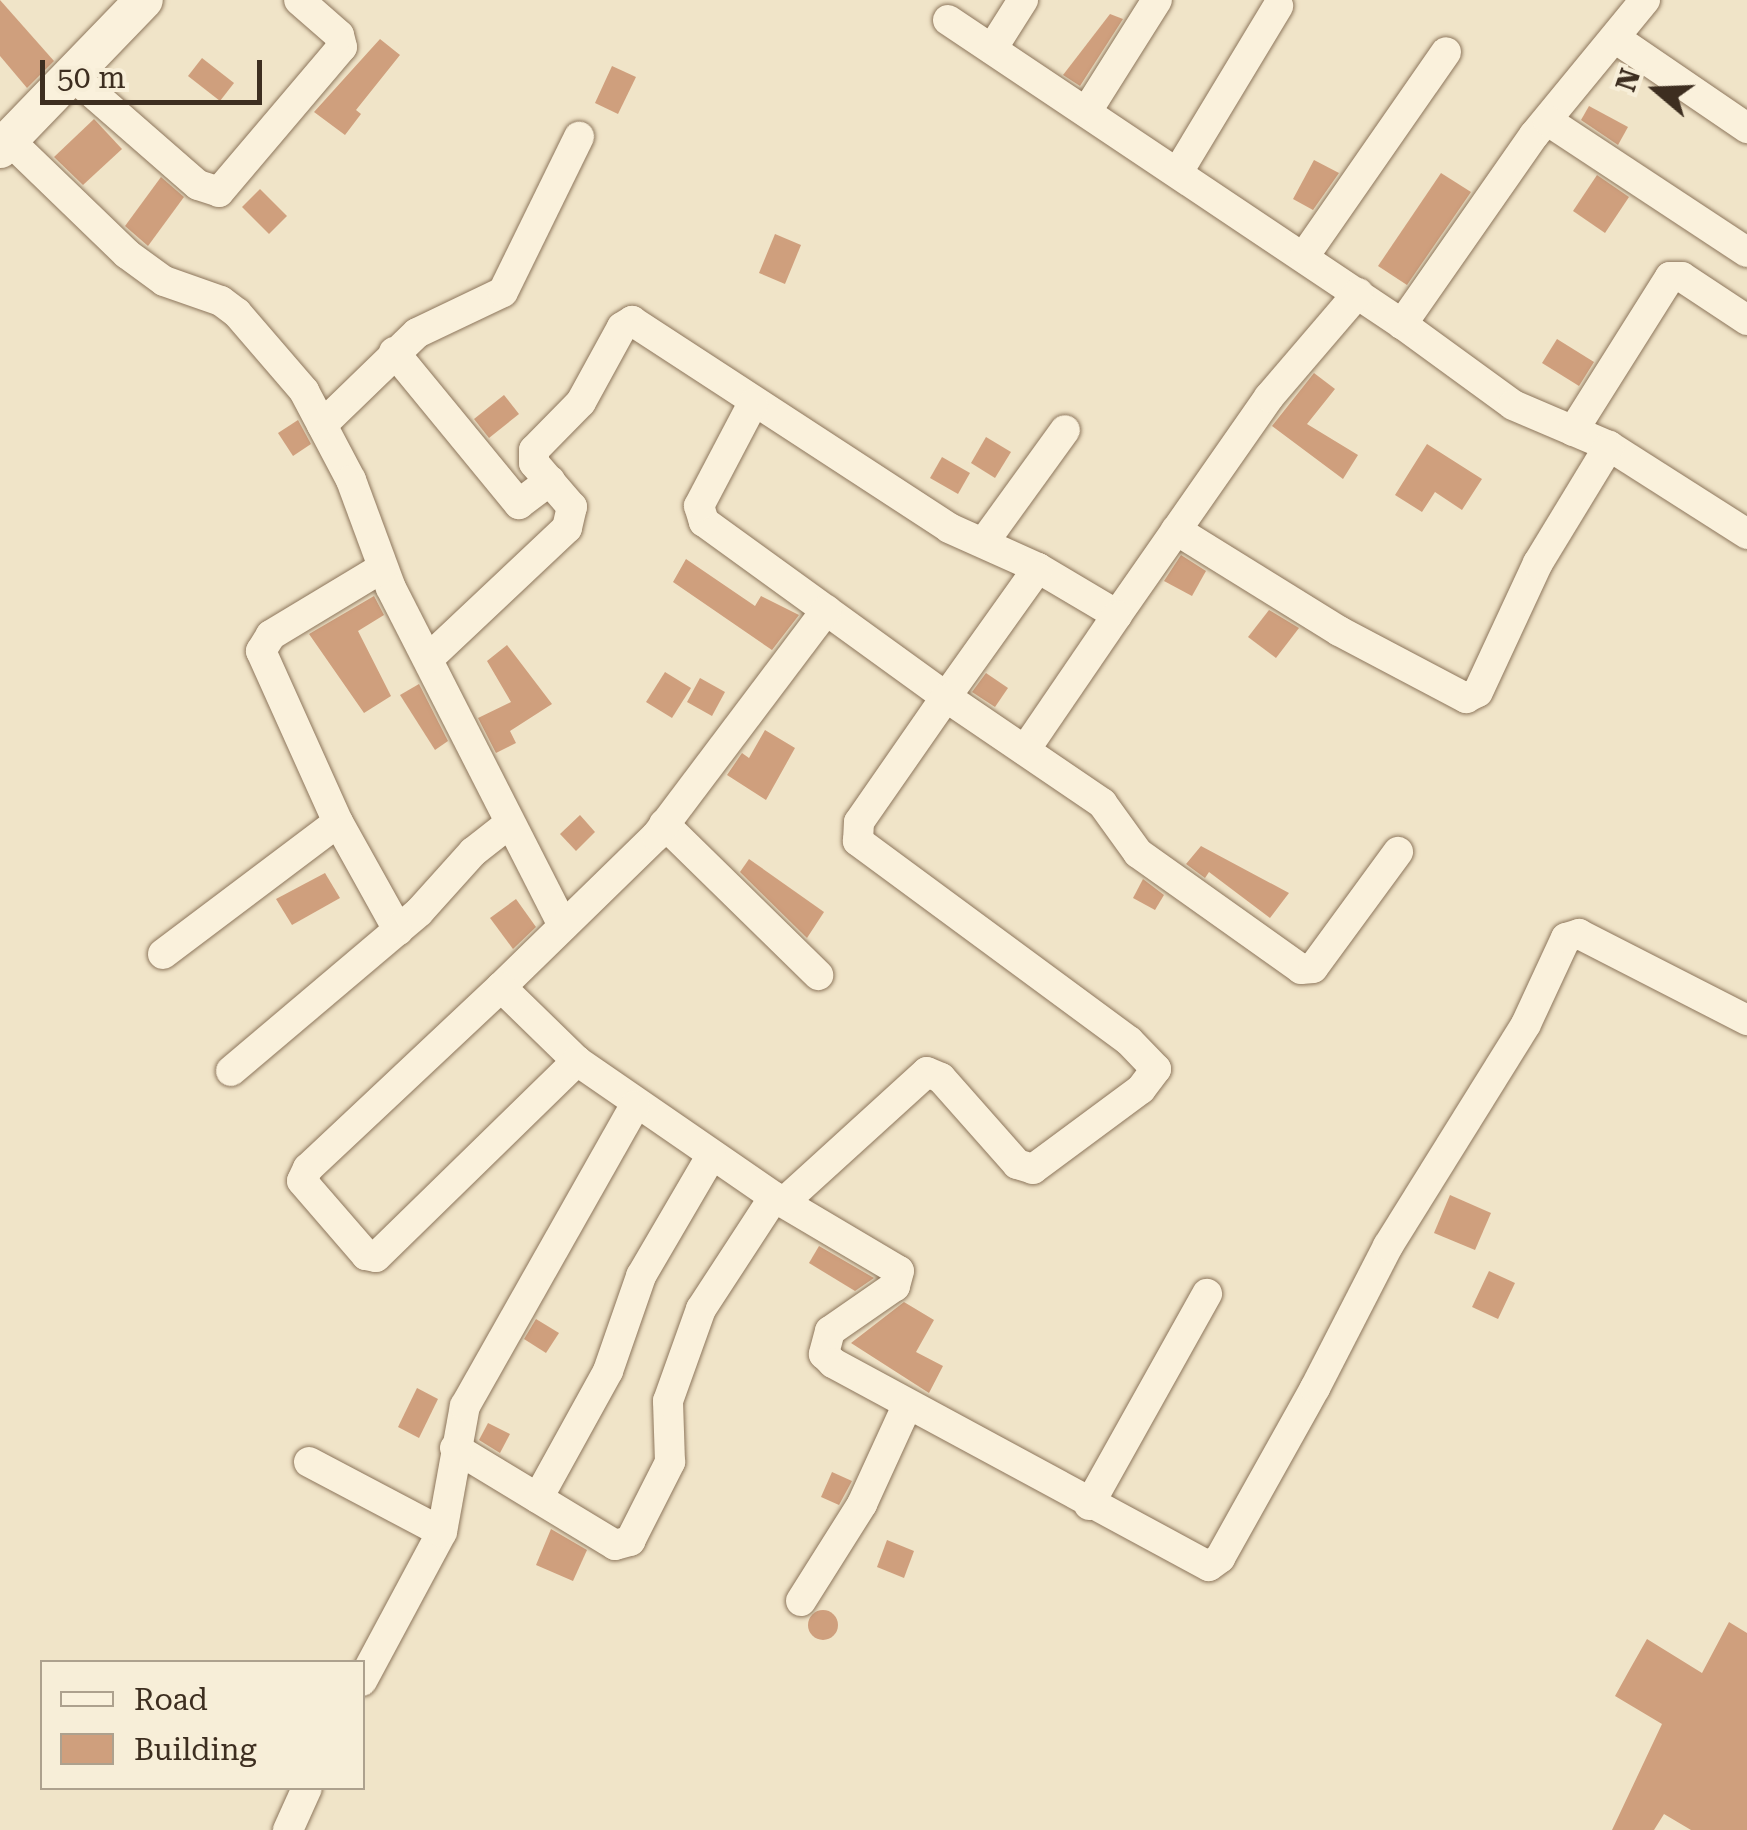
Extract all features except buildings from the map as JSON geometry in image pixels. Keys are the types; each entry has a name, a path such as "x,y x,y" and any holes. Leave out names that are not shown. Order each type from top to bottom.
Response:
{"street":[{"path":"144,0 74,77 4,144 127,254 164,281 222,301 304,391 352,480 382,568 563,926"},
{"path":"74,77 204,190 220,192 342,47 338,35 299,0"},
{"path":"992,49 1024,0"},
{"path":"1087,111 1157,0"},
{"path":"1402,324 1548,121 1644,0"},
{"path":"1178,172 1278,6"},
{"path":"948,20 1304,255 1513,404 1609,446 1747,534"},
{"path":"1614,38 1747,128"},
{"path":"1304,255 1446,52"},
{"path":"1548,121 1747,252"},
{"path":"322,425 394,352 447,314 503,292 579,137"},
{"path":"1573,432 1670,277 1682,277 1747,320"},
{"path":"1025,750 1269,397 1358,294"},
{"path":"428,660 568,528 572,507 534,464 534,450 580,402 625,322 637,324 752,403 949,528 1038,568 1118,615"},
{"path":"394,352 519,504 550,481"},
{"path":"752,403 700,514 946,697 1102,802 1152,865 1301,969 1313,968 1398,852"},
{"path":"984,542 1064,430"},
{"path":"1176,530 1339,631 1466,698 1478,692 1538,563 1609,446"},
{"path":"382,568 271,635 261,651 338,822 398,930"},
{"path":"455,1448 615,1546 635,1535 670,1462 668,1402 701,1309 779,1200 927,1072 1026,1169 1040,1166 1127,1100 1156,1069 1128,1040 858,841 859,822 1038,568"},
{"path":"576,1060 376,1256 366,1255 306,1186 304,1174 501,987 664,824 826,610"},
{"path":"163,954 338,822"},
{"path":"232,1071 398,930 510,823"},
{"path":"664,824 818,976"},
{"path":"501,987 576,1060 635,1106 779,1200 899,1271 895,1286 830,1331 824,1354 906,1408 1203,1566 1220,1558 1388,1246 1526,1024 1571,934 1747,1020"},
{"path":"365,1675 442,1532 466,1406 635,1106"},
{"path":"538,1498 608,1371 641,1276 712,1156"},
{"path":"1089,1505 1208,1294"},
{"path":"800,1601 878,1476 906,1408"},
{"path":"309,1462 442,1532"},
{"path":"288,1830 306,1790"}]}
